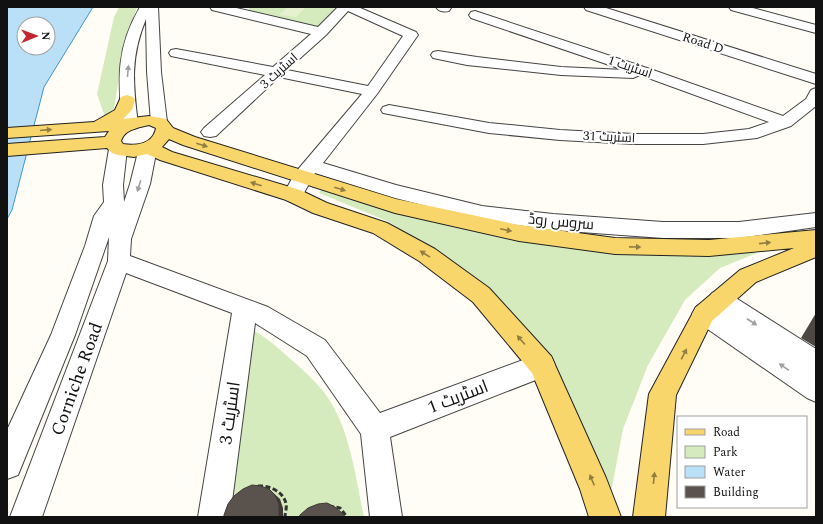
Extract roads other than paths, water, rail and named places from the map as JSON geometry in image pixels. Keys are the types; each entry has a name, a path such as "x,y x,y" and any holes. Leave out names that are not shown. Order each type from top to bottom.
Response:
{"main road":[{"path":"95,126 118,116 126,106 127,100"},
{"path":"7,133 130,124 146,120 163,126 189,141 260,162 302,180 320,208 380,228 427,255 481,294 542,365 595,488 605,517"},
{"path":"115,146 113,138 117,132 130,124"},
{"path":"7,150 81,144 115,146 132,152 148,148 159,142 165,134 163,126"},
{"path":"148,148 166,156 302,180 395,206 519,233 615,246 709,248 816,238"},
{"path":"649,517 663,394 712,307 748,276 816,248"}],"street":[{"path":"130,124 126,90 129,50 140,16 146,7"},
{"path":"152,7 154,72 163,126"},
{"path":"216,7 245,11 321,32"},
{"name":"اسٹریٹ 3","path":"210,132 278,72 321,32 345,7"},
{"path":"302,180 372,91 411,34 348,7"},
{"name":"Road D","path":"590,7 816,79"},
{"name":"Road D","path":"604,7 816,73"},
{"path":"735,7 816,29"},
{"name":"اسٹریٹ 1","path":"475,15 648,73 785,122"},
{"path":"176,53 372,91"},
{"path":"438,55 458,60 568,72 604,74 648,73"},
{"name":"اسٹریٹ 31","path":"389,110 489,128 560,135 634,139 703,139 751,134 785,122 813,101 816,93"},
{"path":"115,146 113,185 114,217 120,250 194,288 260,314 316,348 375,429 386,517"},
{"name":"Corniche Road","path":"26,517 40,481 120,250 140,184 148,148"},
{"name":"سروس روڈ","path":"302,180 395,191 482,213 553,222 662,230 739,230 816,220"},
{"path":"7,464 63,335 96,246 104,216 114,202"},
{"path":"712,307 816,363"},
{"path":"712,307 816,389"},
{"name":"اسٹریٹ 3","path":"214,517 245,308"},
{"name":"اسٹریٹ 1","path":"375,429 542,365"}],"water":[{"path":"7,7 93,7 44,87 12,210 7,219"}]}
